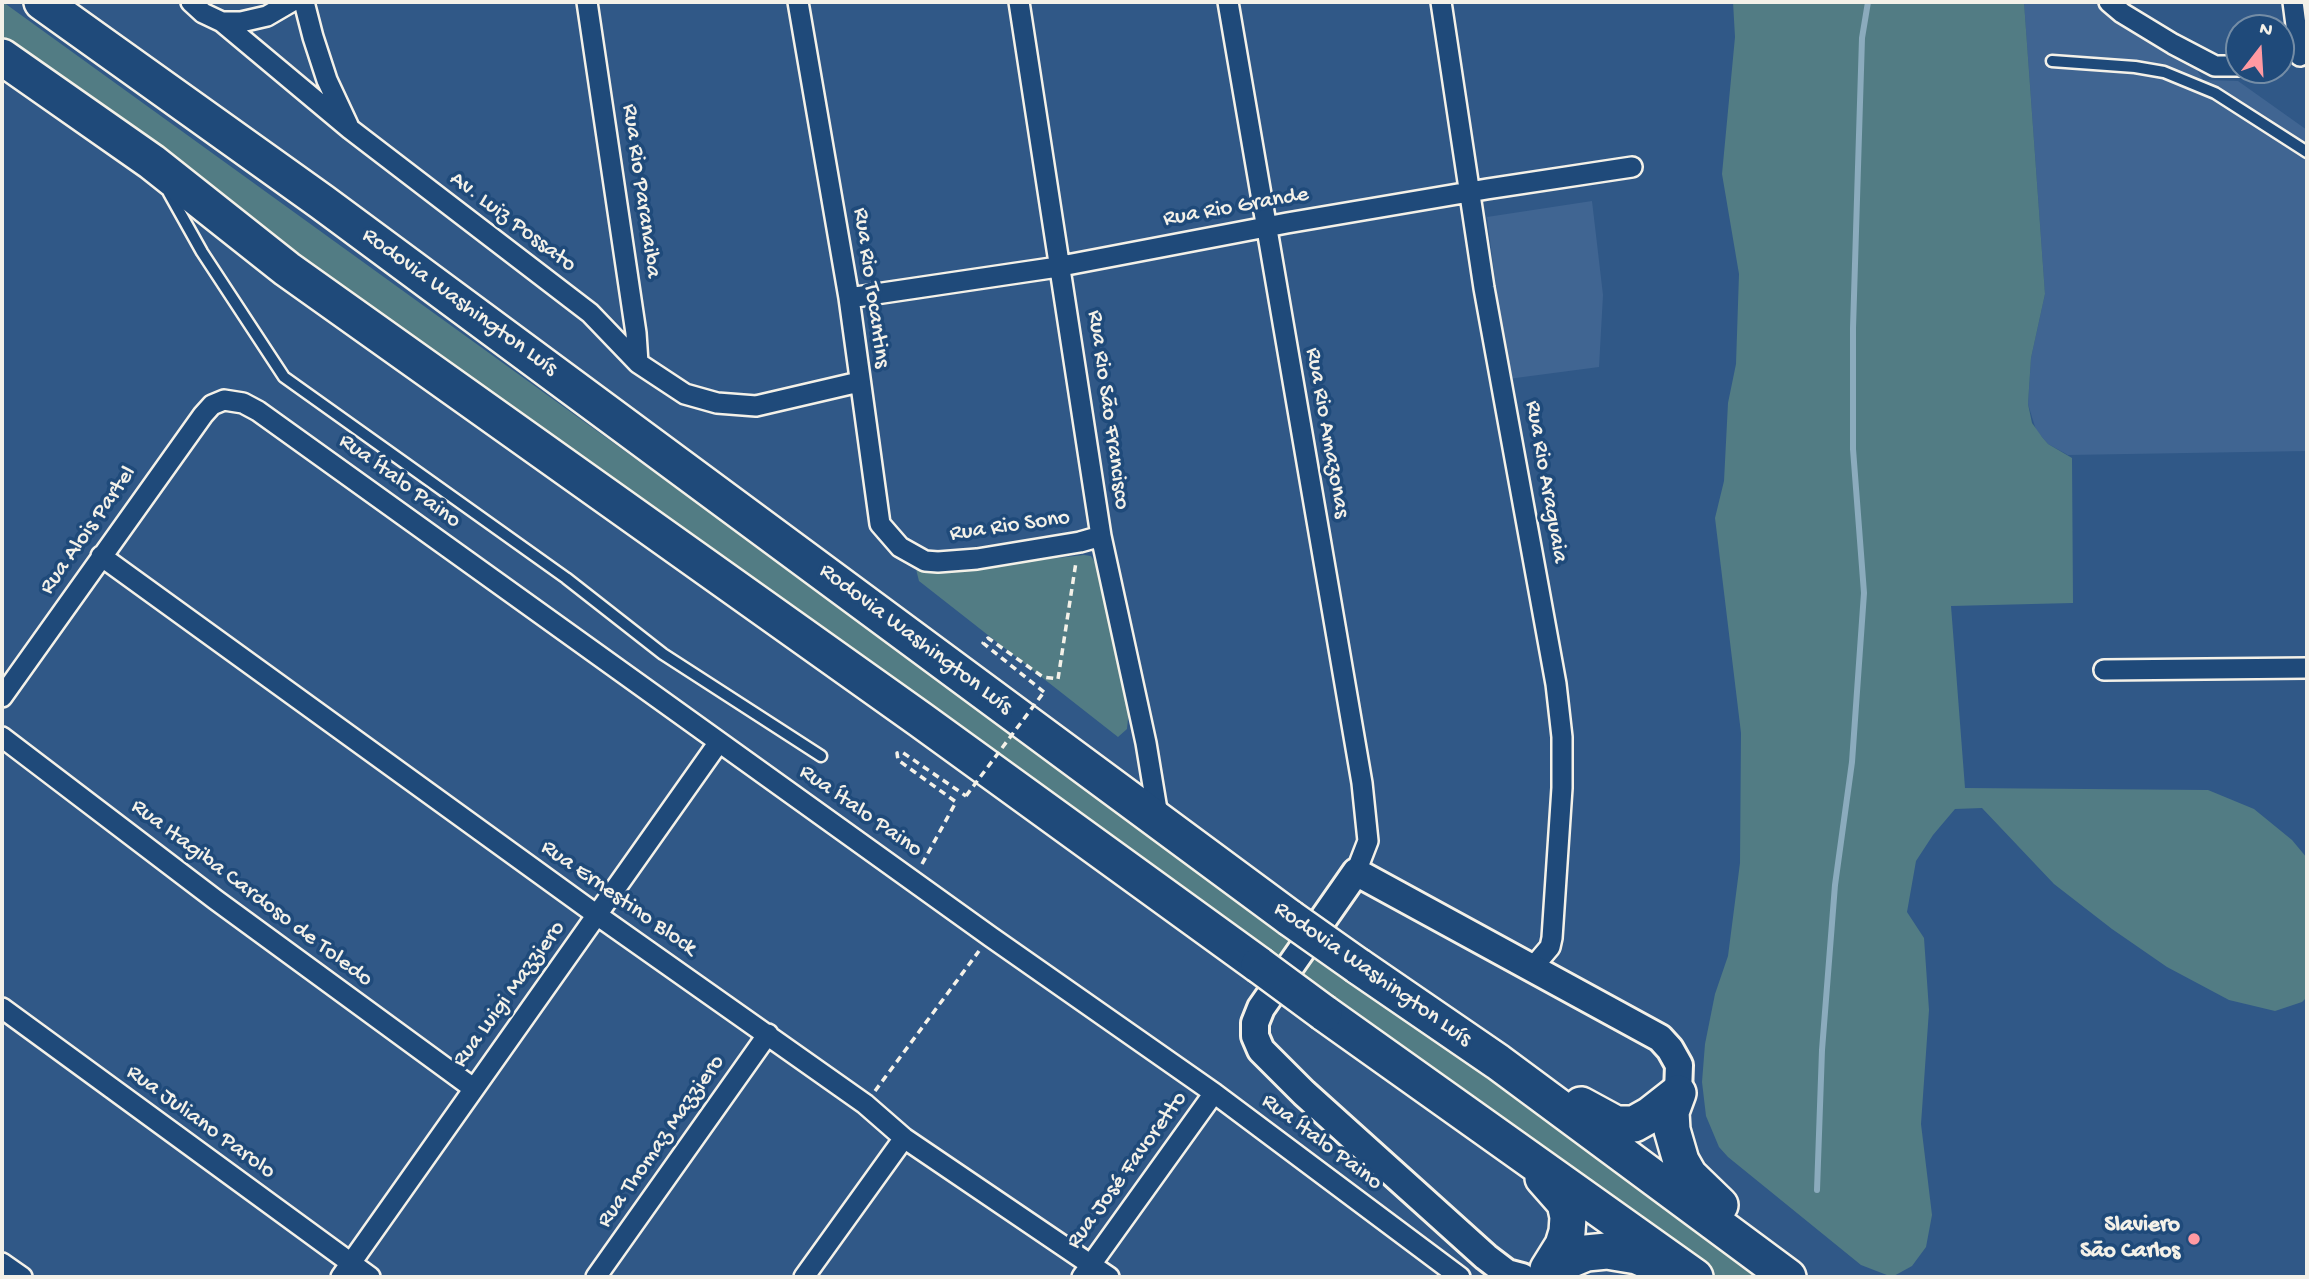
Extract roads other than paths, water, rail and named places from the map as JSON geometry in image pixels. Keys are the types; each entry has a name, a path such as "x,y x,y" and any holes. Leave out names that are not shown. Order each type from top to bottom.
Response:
{"highway":[{"name":"Rodovia Washington Luís","path":"42,2 322,202 1290,918 1499,1062 1785,1275"},
{"path":"2,57 152,163 287,269 921,720 1464,1114 1695,1277"},
{"path":"1499,1062 1552,1086 1616,1124 1634,1124 1678,1093"},
{"path":"1678,1093 1671,1112 1672,1130 1685,1168 1785,1275"},
{"path":"1464,1114 1546,1181 1566,1203 1567,1232 1563,1245 1531,1275"},
{"path":"1531,1275 1586,1253 1607,1251 1637,1256 1682,1277"}],"street":[{"name":"Av. Luiz Possato","path":"191,2 203,13 222,22 350,129 590,313 638,363"},
{"path":"222,22 241,22 267,16 291,2"},
{"path":"304,2 327,80 350,129"},
{"name":"Rua Rio Paranaiba","path":"587,2 636,333 638,363"},
{"name":"Rua Rio Tocantins","path":"798,2 849,298 880,524 900,547 925,561"},
{"name":"Rua Rio São Francisco","path":"1019,2 1101,536 1146,743 1159,822"},
{"name":"Rua Rio Amazonas","path":"1228,2 1362,783 1368,841 1356,872"},
{"name":"Rua Rio Araguaia","path":"1441,2 1485,288 1556,684 1562,737 1562,788 1552,938 1550,947 1533,967"},
{"path":"2109,2 2173,44 2215,65 2225,65"},
{"path":"2293,2 2296,57"},
{"name":"Rua Rio Grande","path":"849,298 1061,265 1470,192 1632,167"},
{"path":"638,363 685,394 717,403 756,406 859,382"},
{"name":"Rua Alois Partel","path":"2,697 203,415 212,405 224,400"},
{"name":"Rua Ítalo Paino","path":"224,400 243,403 258,411 990,937 1214,1093 1460,1277"},
{"name":"Rua Rio Sono","path":"925,561 977,559 1101,536"},
{"name":"Rua Ernestino Block","path":"101,556 597,915 865,1104 904,1138 1086,1271 1109,1277"},
{"path":"2104,670 2307,668"},
{"name":"Rua Itagiba Cardoso de Toledo","path":"2,737 216,900 473,1088"},
{"name":"Rua Luigi Mazziero","path":"346,1271 719,742"},
{"path":"1531,1275 1507,1273 1486,1257 1304,1093 1261,1050 1255,1036 1255,1023 1261,1008 1356,872 1660,1038 1679,1065 1678,1093"},
{"name":"Rua Juliano Parolo","path":"2,1008 346,1271 370,1277"},
{"name":"Rua Thomaz Mazziero","path":"596,1277 768,1034"},
{"name":"Rua José Favoretto","path":"1086,1271 1214,1093"},
{"path":"804,1277 904,1138"},
{"path":"2,1263 22,1277"}],"lane":[{"path":"2052,61 2135,67 2164,72 2215,93 2307,152"},
{"path":"152,163 202,252 284,377 566,578 663,654 821,756"}],"waterway":[{"path":"1817,1190 1822,1050 1835,885 1852,762 1864,593 1853,449 1853,328 1862,38 1868,2"}],"place":[{"name":"Slaviero São Carlos","path":"2194,1239"}]}
